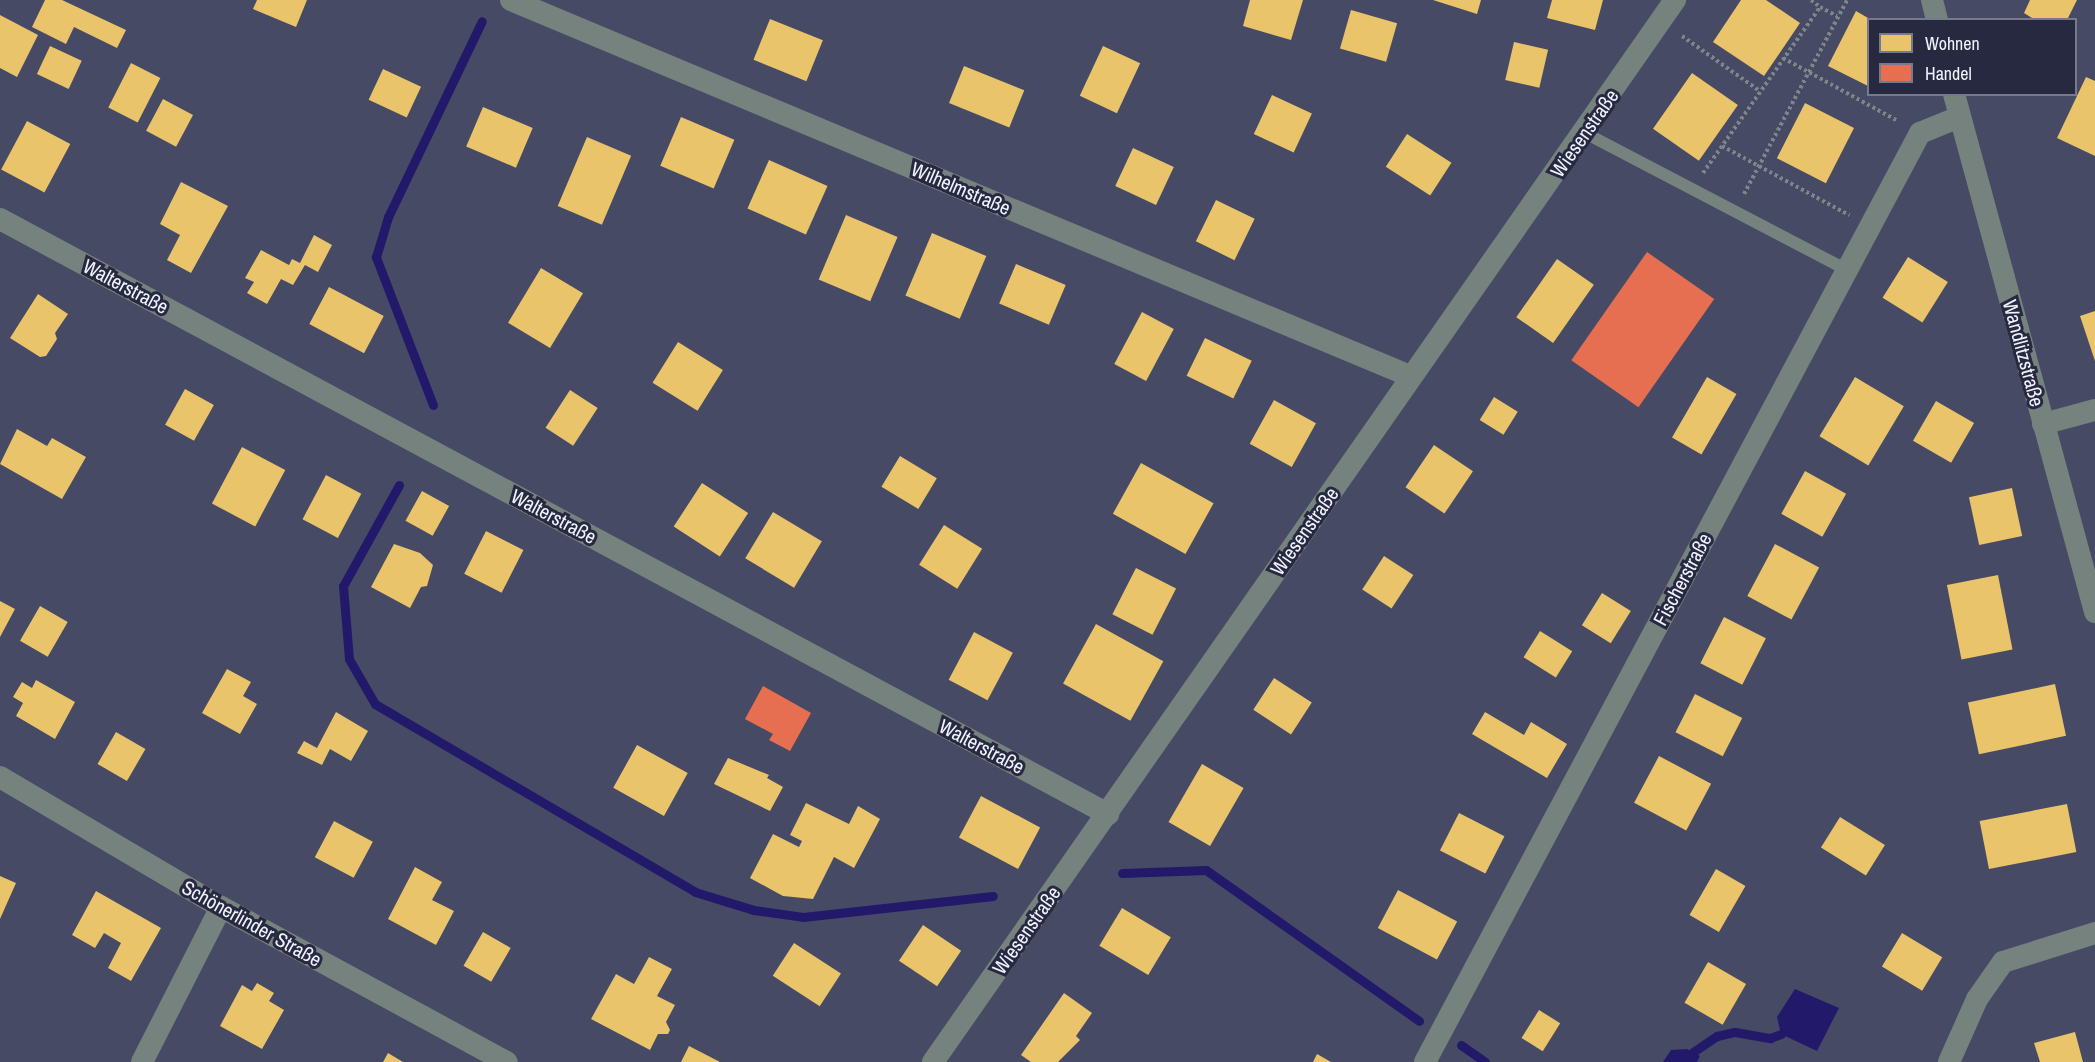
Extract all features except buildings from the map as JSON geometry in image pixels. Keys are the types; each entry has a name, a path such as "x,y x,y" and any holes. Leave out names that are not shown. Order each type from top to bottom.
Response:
{"street":[{"name":"Wilhelmstraße","path":"512,0 1410,376"},
{"name":"Wiesenstraße","path":"933,1062 1108,814 1410,376 1585,133 1675,0"},
{"path":"1932,0 1936,18"},
{"name":"Wandlitzstraße","path":"1954,96 2095,612"},
{"path":"1920,133 1959,117"},
{"name":"Fischerstraße","path":"1425,1062 1920,133"},
{"name":"Walterstraße","path":"0,219 1108,814"},
{"path":"2043,424 2095,410"},
{"name":"Schönerlinder Straße","path":"0,777 221,907 507,1062"},
{"path":"142,1062 221,907"},
{"path":"1950,1062 1977,999 2003,962 2095,933"}],"lane":[{"path":"1585,133 1847,270"}],"path":[{"path":"1811,0 1837,16"},
{"path":"1735,210 1847,0"},
{"path":"1693,188 1820,7"},
{"path":"1661,21 1760,91"},
{"path":"1783,58 1920,133"},
{"path":"1722,146 1871,227"}],"shaded area":[{"path":"1795,989 1839,1008 1817,1051 1781,1034 1777,1017"},
{"path":"1687,1049 1700,1056 1697,1062 1663,1062 1671,1050"}],"waterway":[{"path":"433,405 376,257 388,217 482,21"},
{"path":"399,485 343,586 349,659 375,704 695,892 754,910 803,917 993,896"},
{"path":"1122,873 1206,870 1419,1021"},
{"path":"1693,1052 1717,1036 1735,1032 1770,1038 1781,1034"},
{"path":"1461,1045 1485,1062"}]}
